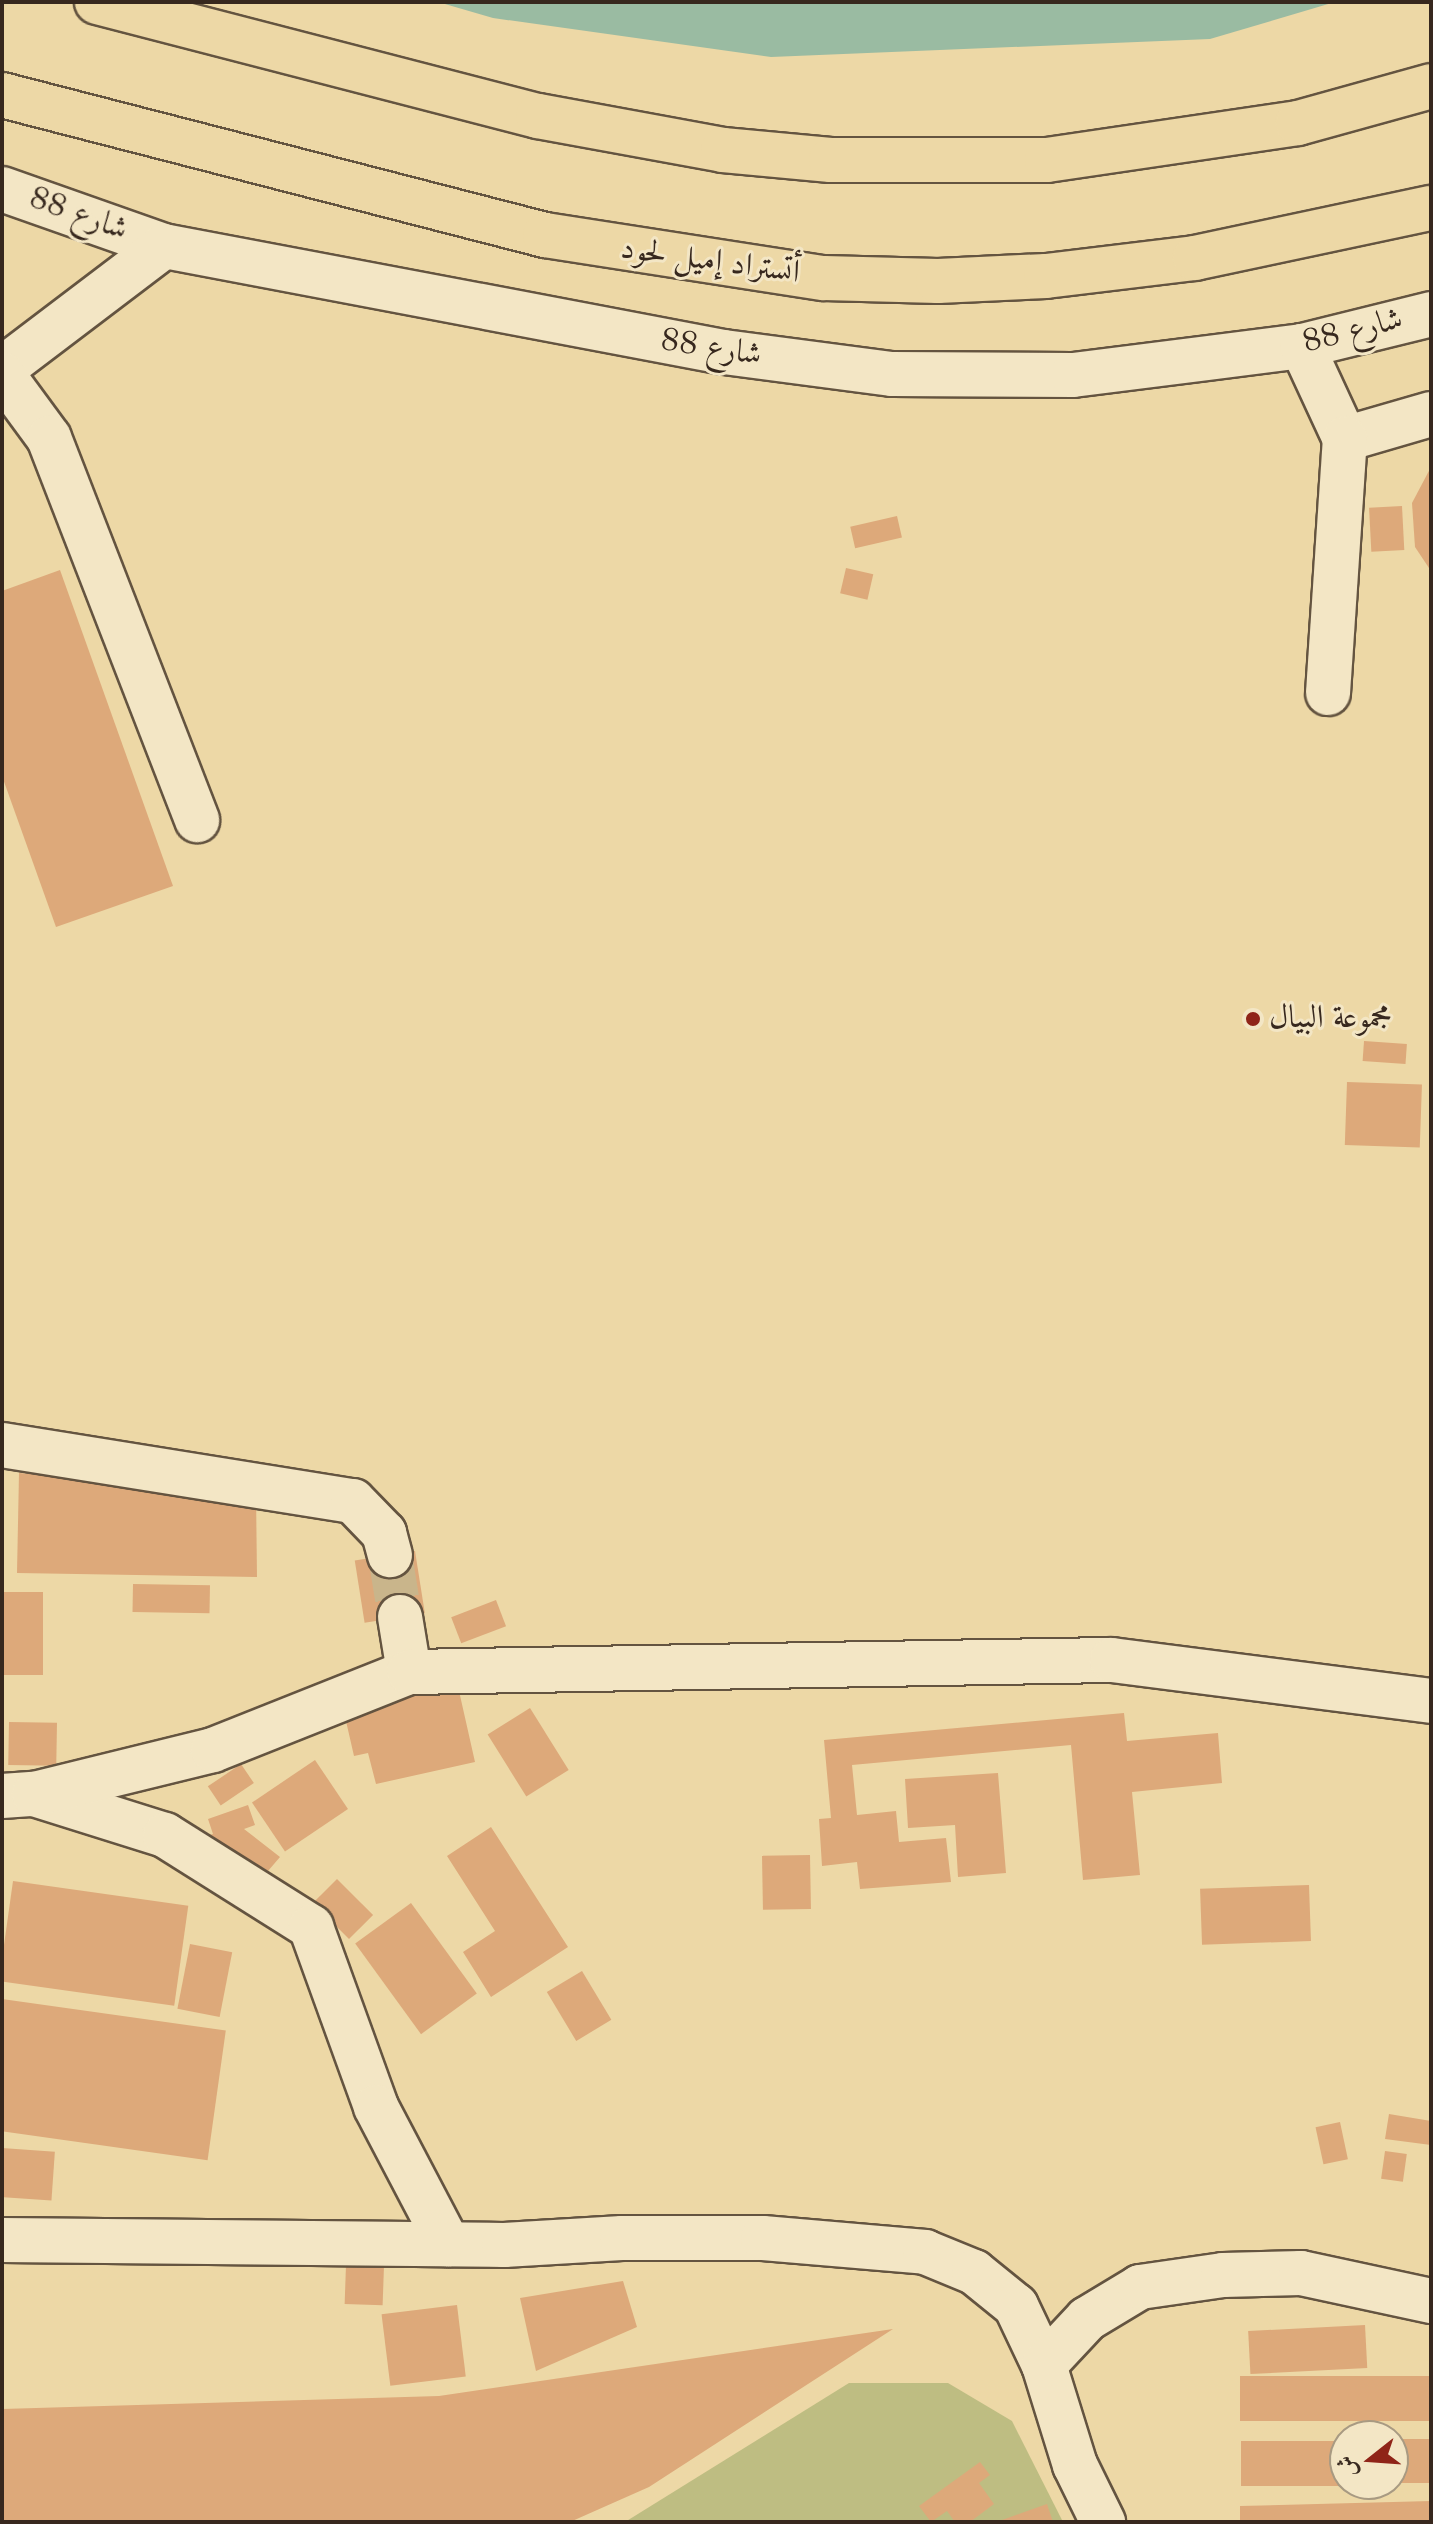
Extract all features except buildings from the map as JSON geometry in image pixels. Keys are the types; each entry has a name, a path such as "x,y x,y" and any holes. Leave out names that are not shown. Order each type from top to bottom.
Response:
{"highway":[{"path":"97,2 538,116 723,150 831,160 1047,160 1120,151 1298,123 1431,86"},
{"name":"أتستراد إميل لحود","path":"2,95 545,235 824,278 938,281 1061,274 1195,258 1431,208"}],"street":[{"name":"شارع 88","path":"2,189 164,246 724,352 892,374 1073,375 1302,346 1431,314"},
{"path":"164,246 2,372 49,438 197,820"},
{"path":"1302,346 1345,439 1328,693"},
{"path":"1345,439 1431,414"},
{"path":"2,1445 353,1501 384,1533 390,1555"},
{"path":"400,1617 409,1672"},
{"path":"18,1795 213,1750 409,1672 1112,1660 1431,1701"},
{"path":"18,1795 165,1835 311,1927 376,2107 448,2244"},
{"path":"2,2240 448,2244 763,2238 871,2243 925,2252 974,2272 1016,2306 1044,2365 1075,2465 1103,2522"},
{"path":"1044,2365 1087,2319 1140,2287 1223,2275 1301,2273 1431,2301"}],"shaded area":[{"path":"438,2 1335,2 1210,39 771,57 493,18"},
{"path":"849,2383 948,2383 1012,2421 1063,2522 625,2522"}],"tunnel":[{"path":"390,1555 400,1617"}],"place":[{"name":"مجموعة البيال","path":"1253,1019"}]}
